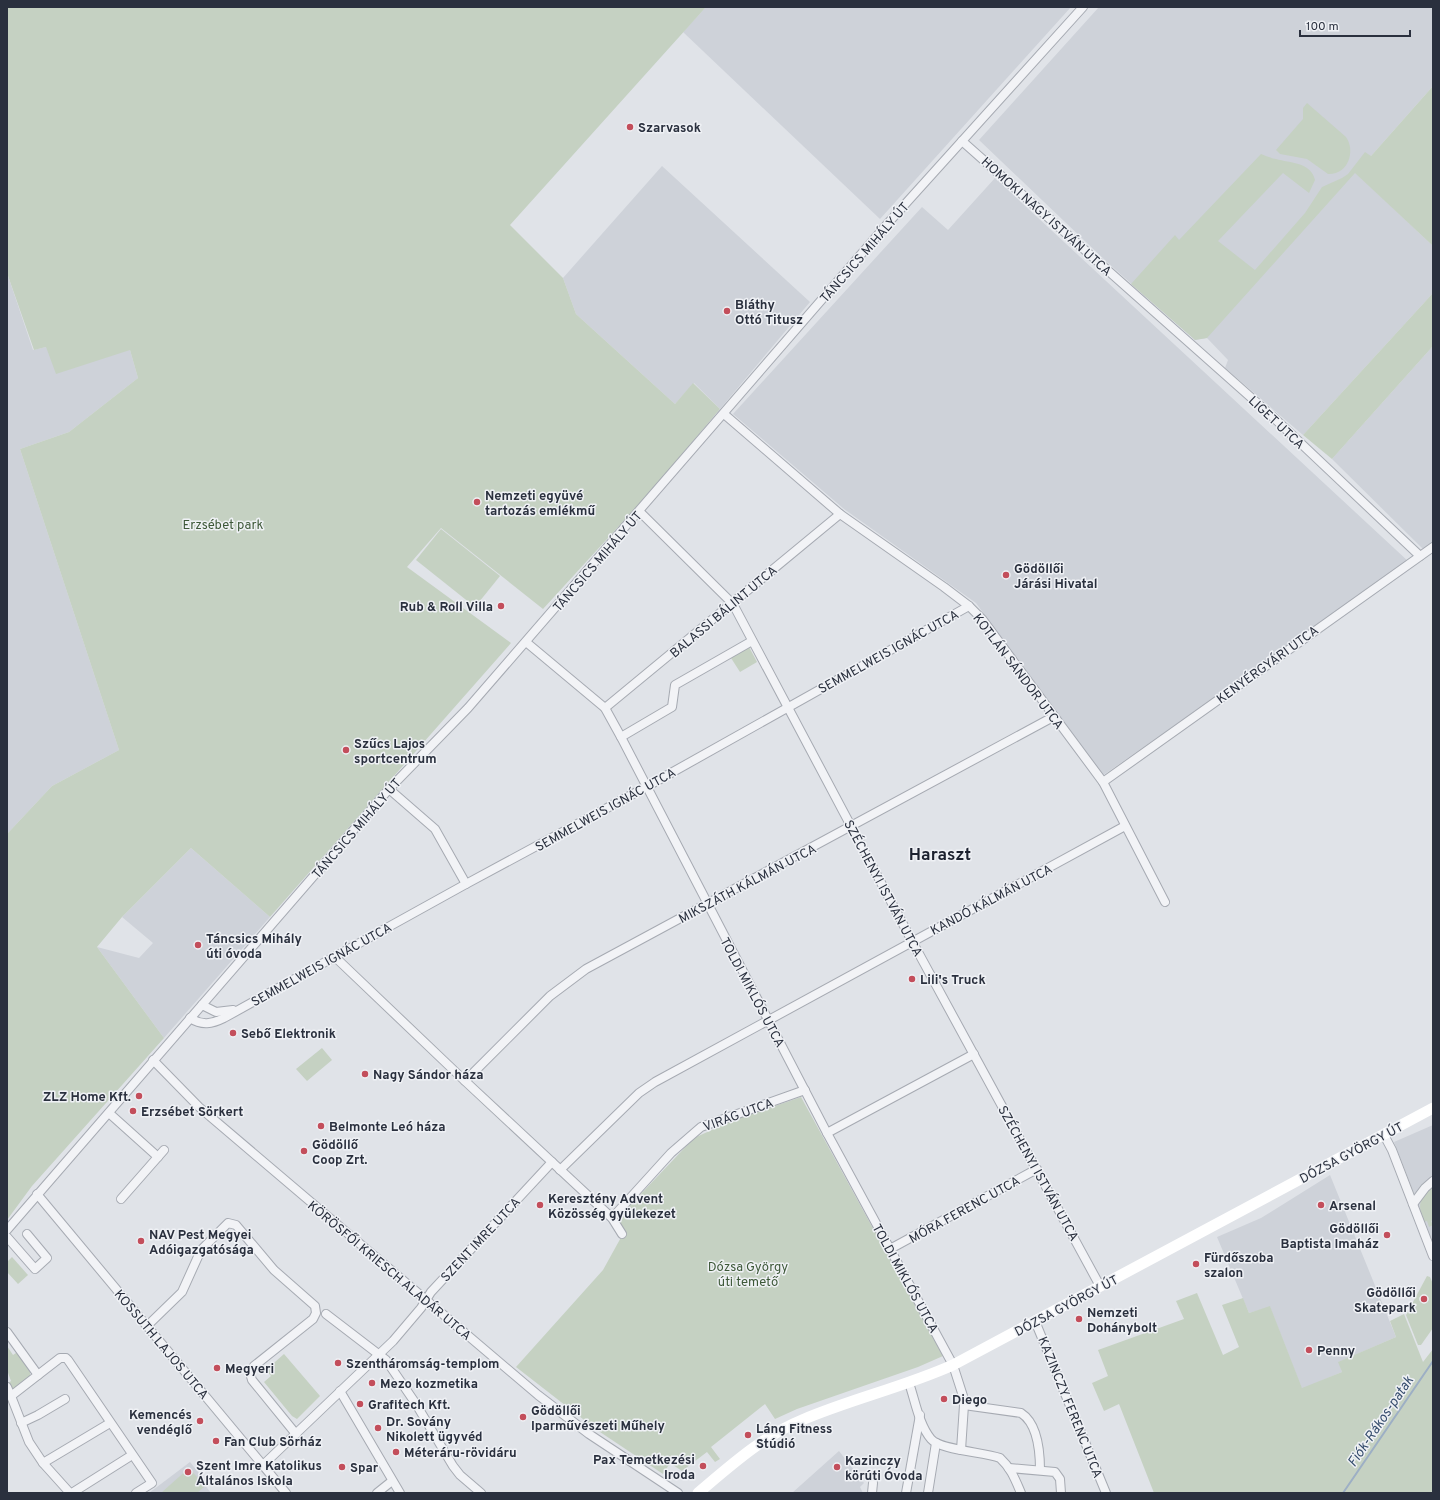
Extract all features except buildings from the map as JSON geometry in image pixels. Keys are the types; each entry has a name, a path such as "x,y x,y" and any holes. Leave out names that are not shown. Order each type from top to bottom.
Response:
{"main road":[{"name":"DÓZSA GYÖRGY ÚT","path":"698,1493 751,1450 801,1420 909,1383 953,1365 1433,1108"}],"street":[{"name":"TÁNCSICS MIHÁLY ÚT","path":"7,1230 389,789 468,708 640,512 889,222 1083,7"},
{"name":"HOMOKI NAGY ISTVÁN UTCA","path":"962,141 1131,291"},
{"name":"LIGET UTCA","path":"1131,291 1273,418 1420,556"},
{"name":"KOTLÁN SÁNDOR UTCA","path":"724,414 840,514 969,606 982,619 1053,717 1103,782 1165,902"},
{"name":"SZÉCHENYI ISTVÁN UTCA","path":"640,512 733,604 912,941 1100,1286"},
{"name":"BALASSI BÁLINT UTCA","path":"605,708 733,604 840,514"},
{"name":"KENYÉRGYÁRI UTCA","path":"1103,782 1433,548"},
{"name":"SEMMELWEIS IGNÁC UTCA","path":"190,1018 198,1023 207,1024 221,1020 466,884 646,787 969,606"},
{"path":"620,737 672,707 675,685 752,641"},
{"name":"TOLDI MIKLÓS UTCA","path":"526,642 605,708 706,904 827,1133 953,1365 963,1396 964,1405 961,1450"},
{"name":"MIKSZÁTH KÁLMÁN UTCA","path":"465,1081 550,996 586,969 1053,717"},
{"path":"389,789 435,829 466,884"},
{"name":"KANDÓ KÁLMÁN UTCA","path":"560,1170 647,1086 1125,826"},
{"path":"335,957 612,1218 622,1234"},
{"name":"SEMMELWEIS IGNÁC UTCA","path":"202,1005 216,1012 240,1009"},
{"path":"827,1133 974,1054"},
{"name":"KÖRÖSFŐI KRIESCH ALADÁR UTCA","path":"153,1060 210,1117 538,1395 589,1434 678,1493"},
{"name":"VIRÁG UTCA","path":"612,1218 671,1153 700,1127 805,1090"},
{"path":"108,1112 158,1157"},
{"path":"1384,1135 1392,1150 1433,1256"},
{"path":"121,1199 164,1150"},
{"name":"SZENT IMRE UTCA","path":"263,1465 379,1355 416,1314 426,1300 552,1162"},
{"name":"MÓRA FERENC UTCA","path":"890,1249 1037,1169"},
{"path":"1413,1204 1425,1188 1433,1181"},
{"name":"KOSSUTH LAJOS UTCA","path":"37,1194 286,1493"},
{"path":"147,1326 185,1289 202,1250 228,1223 236,1225 274,1270 315,1306 316,1313 313,1319 254,1366 250,1372 252,1380 296,1434"},
{"path":"7,1237 35,1269 48,1258 26,1234"},
{"path":"326,1314 386,1360 416,1404 453,1466 481,1493"},
{"name":"KAZINCZY FERENC UTCA","path":"1035,1321 1106,1493"},
{"path":"7,1332 38,1375"},
{"path":"11,1396 60,1358 66,1358 110,1423 134,1454 152,1483 136,1493"},
{"path":"909,1383 928,1435 936,1443 1000,1458 1010,1468 1021,1493"},
{"path":"7,1387 30,1442 43,1463 71,1493 129,1457"},
{"path":"340,1391 400,1493"},
{"path":"21,1423 38,1416 65,1399"},
{"path":"964,1405 1021,1413 1026,1416 1034,1429 1039,1448 1040,1470"},
{"path":"906,1493 920,1415"},
{"path":"43,1463 110,1423"},
{"path":"928,1493 936,1443"},
{"path":"1010,1468 1055,1472 1058,1475 1061,1493"},
{"path":"377,1493 392,1481"},
{"path":"872,1493 873,1483"}],"shaded area":[{"path":"706,7 1071,7 880,219 683,32"},
{"path":"1099,7 1433,7 1433,86 1356,173 1433,246 1433,293 1303,435 1225,368 1228,360 1207,338 1195,340 1108,263 979,140"},
{"path":"662,166 810,302 720,409 694,383 675,404 576,314 563,278"},
{"path":"995,178 1409,562 1102,776 976,603 844,509 733,414 922,207 948,230"},
{"path":"7,273 33,350 46,347 130,350 138,378 69,432 20,449 119,750 52,786 7,834"},
{"path":"1433,346 1433,543 1423,549 1332,459"},
{"name":"Táncsics Mihály úti óvoda","path":"191,848 270,917 164,1038 97,947 139,958 153,943 122,917"},
{"path":"1433,1125 1433,1243 1394,1142"},
{"path":"1330,1175 1396,1337 1339,1362 1342,1372 1302,1389 1270,1307 1249,1313 1217,1237 1261,1218"},
{"name":"Kazinczy körúti Óvoda","path":"839,1451 864,1483 860,1487 863,1493 792,1493"},
{"name":"Szent Imre Katolikus Általános Iskola","path":"190,1462 206,1482 204,1484 211,1493 149,1493"}],"green space":[{"name":"Erzsébet park","path":"7,7 706,7 510,225 563,278 576,314 675,404 693,383 720,409 651,491 543,609 441,528 407,567 511,643 270,917 191,848 122,917 97,947 164,1038 32,1186 7,1220 7,834 52,786 119,750 20,449 69,432 138,378 130,350 56,374 46,347 34,350 7,273"},
{"path":"1433,86 1433,246 1355,173 1207,338 1195,340 1131,284 1175,235 1179,240 1261,154 1305,166 1313,174 1315,180 1309,193 1283,173 1218,241 1255,270 1305,213 1322,187 1348,174 1365,152 1371,156"},
{"path":"1307,103 1346,137 1349,143 1350,155 1341,171 1328,174 1307,159 1280,154 1276,150 1303,119 1303,108"},
{"path":"1433,293 1433,346 1332,459 1303,435"},
{"path":"441,529 500,576 475,607 416,560"},
{"path":"749,647 757,662 740,672 731,658"},
{"path":"322,1048 332,1060 307,1081 296,1069"},
{"name":"Dózsa György úti temető","path":"801,1097 943,1356 918,1367 797,1409 775,1419 765,1404 711,1447 720,1459 715,1462 707,1452 682,1471 670,1463 663,1474 597,1430 516,1367 603,1270 624,1232 617,1219 694,1138 734,1120"},
{"path":"1433,1184 1433,1220 1431,1221 1433,1225 1429,1227 1427,1221 1424,1222 1420,1205 1423,1197"},
{"path":"12,1257 28,1275 18,1284 7,1272 7,1262"},
{"name":"Gödöllői Skatepark","path":"1427,1276 1430,1277 1433,1284 1433,1328 1421,1345 1418,1345 1406,1315"},
{"path":"1197,1293 1223,1355 1239,1347 1222,1305 1243,1298 1249,1313 1270,1306 1302,1388 1342,1372 1338,1362 1396,1337 1390,1321 1404,1314 1423,1362 1433,1349 1433,1493 1154,1493 1119,1404 1104,1411 1092,1383 1108,1376 1098,1350 1184,1319 1176,1301"},
{"path":"7,1346 13,1355 16,1353 19,1354 30,1372 30,1376 12,1390 9,1383 7,1384 11,1381 7,1370"},
{"path":"284,1354 320,1396 297,1419 292,1416 264,1382 271,1376 266,1370"},
{"path":"189,1468 205,1486 197,1493 161,1493"}],"waterway":[{"name":"Fiók-Rákos-patak","path":"1343,1493 1433,1361"}],"place":[{"name":"Szarvasok","path":"630,127"},
{"name":"Bláthy Ottó Titusz","path":"727,311"},
{"name":"Nemzeti együvé tartozás emlékmű","path":"477,502"},
{"name":"Gödöllői Járási Hivatal","path":"1006,575"},
{"name":"Rub & Roll Villa","path":"501,606"},
{"name":"Szűcs Lajos sportcentrum","path":"346,750"},
{"name":"Táncsics Mihály úti óvoda","path":"198,945"},
{"name":"Lili's Truck","path":"912,979"},
{"name":"Sebő Elektronik","path":"233,1033"},
{"name":"Nagy Sándor háza","path":"365,1074"},
{"name":"ZLZ Home Kft.","path":"139,1096"},
{"name":"Erzsébet Sörkert","path":"133,1111"},
{"name":"Belmonte Leó háza","path":"321,1126"},
{"name":"Gödöllő Coop Zrt.","path":"304,1151"},
{"name":"Keresztény Advent Közösség gyülekezet","path":"540,1205"},
{"name":"Arsenal","path":"1321,1205"},
{"name":"Gödöllői Baptista Imaház","path":"1387,1235"},
{"name":"NAV Pest Megyei Adóigazgatósága","path":"141,1241"},
{"name":"Fürdőszoba szalon","path":"1196,1264"},
{"name":"Gödöllői Skatepark","path":"1424,1299"},
{"name":"Nemzeti Dohánybolt","path":"1079,1319"},
{"name":"Penny","path":"1309,1350"},
{"name":"Szentháromság-templom","path":"338,1363"},
{"name":"Megyeri","path":"217,1368"},
{"name":"Mezo kozmetika","path":"372,1383"},
{"name":"Diego","path":"944,1399"},
{"name":"Grafitech Kft.","path":"360,1404"},
{"name":"Gödöllői Iparművészeti Műhely","path":"523,1417"},
{"name":"Kemencés vendéglő","path":"200,1421"},
{"name":"Dr. Sovány Nikolett ügyvéd","path":"378,1428"},
{"name":"Láng Fitness Stúdió","path":"748,1435"},
{"name":"Fan Club Sörház","path":"216,1441"},
{"name":"Méteráru-rövidáru","path":"396,1452"},
{"name":"Pax Temetkezési Iroda","path":"703,1466"},
{"name":"Spar","path":"342,1467"},
{"name":"Kazinczy körúti Óvoda","path":"837,1467"},
{"name":"Szent Imre Katolikus Általános Iskola","path":"188,1472"}],"district":[{"name":"Haraszt","path":"940,854"}]}
